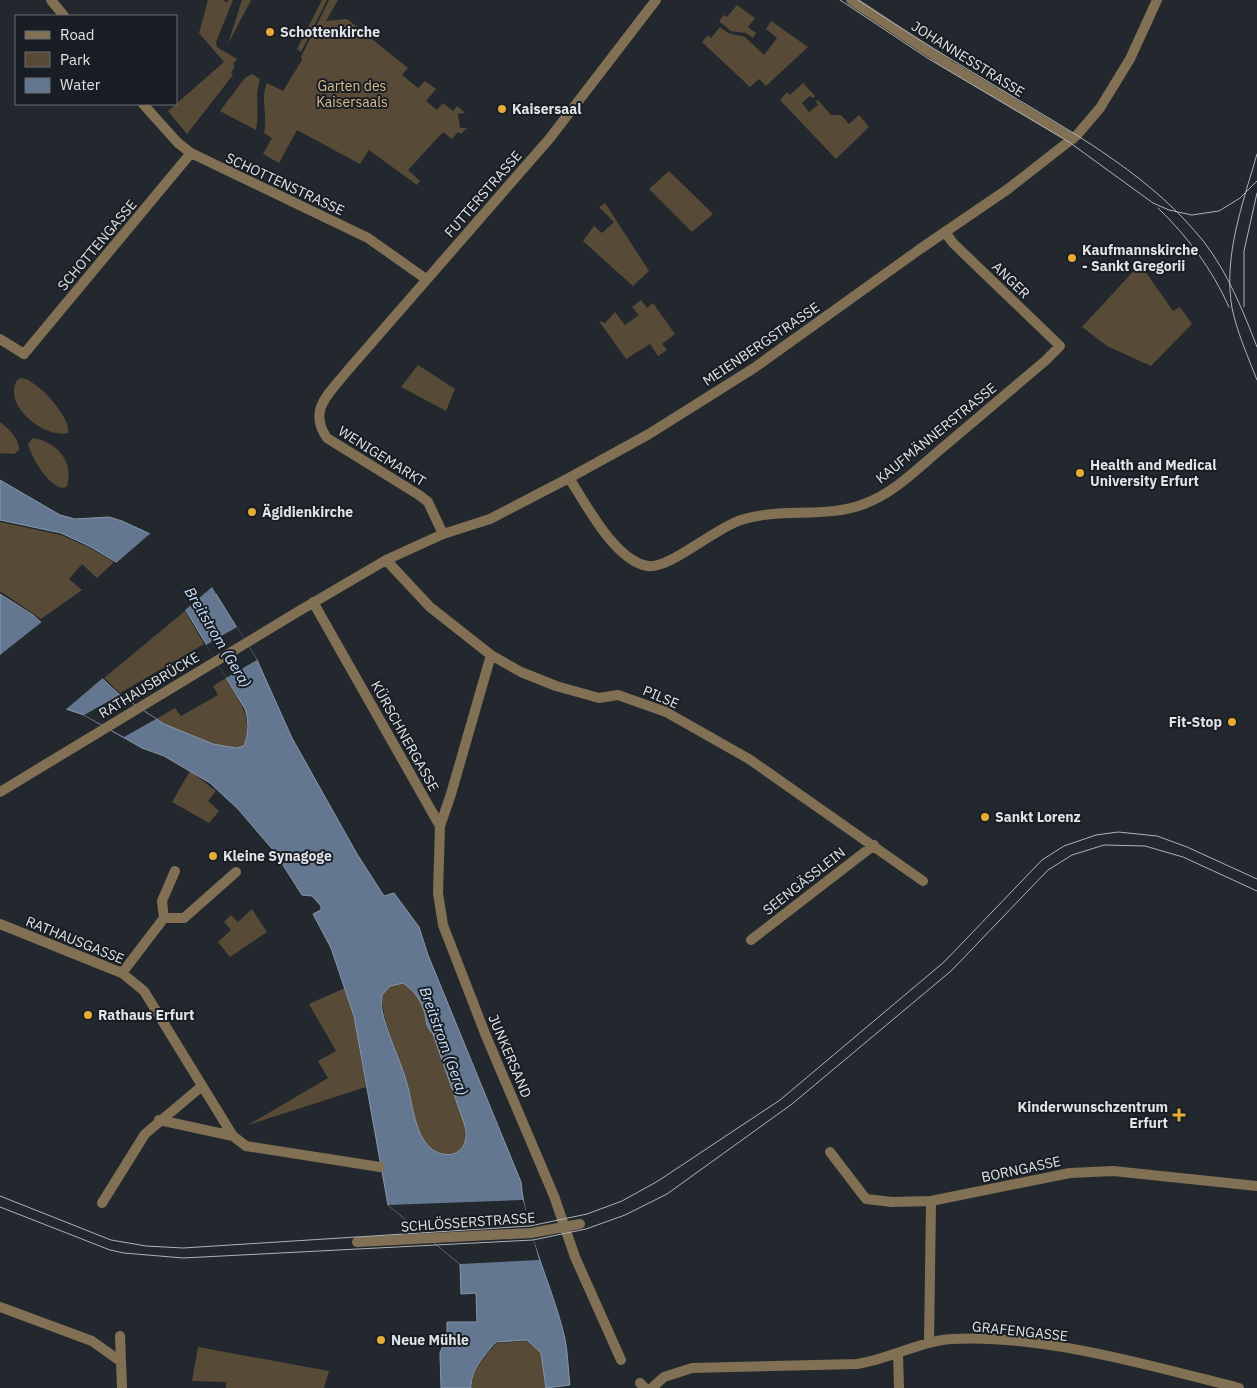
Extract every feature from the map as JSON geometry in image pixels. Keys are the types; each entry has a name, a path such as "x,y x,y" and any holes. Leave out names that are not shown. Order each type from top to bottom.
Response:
{"street":[{"path":"51,0 63,15"},
{"name":"FUTTERSTRASSE","path":"324,401 550,138 656,0"},
{"name":"JOHANNESSTRASSE","path":"851,0 948,65 1073,139"},
{"name":"MEIENBERGSTRASSE","path":"443,534 490,519 648,434 754,368 1037,168 1073,139 1100,108 1130,59 1157,0"},
{"name":"SCHOTTENSTRASSE","path":"144,105 190,154 368,238 426,280"},
{"name":"SCHOTTENGASSE","path":"0,339 24,354 190,154"},
{"name":"ANGER","path":"945,232 953,243 1060,346"},
{"name":"KAUFMÄNNERSTRASSE","path":"569,478 620,551 647,566 665,564 714,531 742,519 774,515 819,513 864,504 896,487 1045,362 1060,346"},
{"name":"WENIGEMARKT","path":"324,401 318,417 320,426 327,438 420,494 428,502 443,534"},
{"path":"313,602 386,560 443,534"},
{"name":"PILSE","path":"386,560 430,607 490,655 522,672 564,688 599,698 618,695 666,712 748,759 874,845 923,881"},
{"name":"RATHAUSBRÜCKE","path":"0,792 313,602"},
{"name":"KÜRSCHNERGASSE","path":"313,602 440,826"},
{"path":"440,826 451,794 490,655"},
{"name":"JUNKERSAND","path":"440,826 438,892 443,925 486,1036 554,1196 575,1257 621,1360"},
{"name":"SEENGÄSSLEIN","path":"751,940 874,845"},
{"path":"122,974 164,918 160,900 175,871"},
{"path":"164,918 184,918 236,872"},
{"name":"RATHAUSGASSE","path":"0,924 122,974 144,991 233,1136"},
{"path":"102,1202 145,1134 159,1120 202,1086"},
{"path":"159,1120 233,1136 246,1146 380,1167"},
{"name":"BORNGASSE","path":"830,1152 866,1199 892,1202 931,1201 1070,1173 1114,1172 1257,1186"},
{"path":"929,1343 931,1201"},
{"name":"SCHLÖSSERSTRASSE","path":"357,1242 531,1232 580,1224"},
{"path":"0,1307 92,1341 120,1361"},
{"path":"120,1336 122,1388"},
{"name":"GRAFENGASSE","path":"652,1388 664,1377 692,1368 857,1364 898,1354 929,1343 950,1339 978,1338 1069,1349 1152,1366 1240,1388"},
{"path":"898,1354 899,1388"}],"green space":[{"path":"208,0 223,0 227,3 228,0 233,0 216,42 217,47 237,59 233,64 235,66 231,73 233,75 187,134 168,111 175,105 178,105 178,102 224,62 199,33"},
{"path":"242,0 251,0 228,44"},
{"path":"322,0 327,0 301,52 297,49"},
{"name":"Garten des Kaisersaals","path":"329,0 338,0 326,21 347,19 408,68 402,75 418,88 425,81 436,89 426,101 437,110 443,103 453,111 457,106 465,113 458,114 460,128 467,128 461,134 458,132 452,139 443,132 408,170 420,181 417,185 369,150 360,164 297,130 279,163 263,154 272,138 264,133 264,96 267,83 283,91 302,60 301,57"},
{"path":"737,5 755,18 748,27 756,33 753,38 746,33 731,31 719,21 724,15 727,17"},
{"path":"771,21 808,47 766,86 759,79 750,87 702,42 708,35 711,38 720,27 728,33 745,37 764,55 777,38 766,29"},
{"path":"252,74 260,79 257,92 256,130 220,111 245,78"},
{"path":"803,83 815,96 813,98 810,96 802,103 809,112 818,105 816,101 818,100 831,115 841,115 849,124 859,115 869,127 836,159 780,100 787,92 790,95"},
{"path":"669,171 713,214 692,232 649,189"},
{"path":"605,203 649,271 633,286 583,241 594,226 602,233 614,222 599,207"},
{"path":"1140,264 1173,311 1180,307 1192,324 1151,366 1107,346 1082,327"},
{"path":"641,300 647,308 653,303 675,334 662,344 667,350 658,356 650,344 626,359 599,321 605,323 615,312 625,325 639,315 632,307"},
{"path":"418,365 455,389 446,411 401,387"},
{"path":"22,378 36,385 52,401 65,418 68,433 48,431 28,418 20,409 15,399 14,389 18,379"},
{"path":"0,422 10,431 19,446 19,450 14,454 0,453"},
{"path":"33,438 42,440 62,454 66,461 69,477 67,486 64,488 52,483 41,471 28,444"},
{"path":"0,522 61,535 88,547 114,562 97,578 82,564 69,579 82,590 41,619 0,591"},
{"path":"185,611 204,644 120,693 104,678"},
{"path":"226,678 244,710 247,736 244,746 235,747 211,744 175,730 156,719 175,708 181,716 218,695 213,686"},
{"path":"190,771 216,791 208,801 219,811 209,823 172,802"},
{"path":"252,909 267,932 230,957 218,942 231,930 224,922 231,915 238,922"},
{"path":"403,983 410,988 421,1004 464,1123 466,1138 464,1145 454,1154 448,1155 435,1151 425,1142 418,1129 404,1072 388,1028 383,1006 382,995 390,986"},
{"path":"345,988 354,1016 366,1087 248,1125 328,1078 318,1061 336,1051 309,1004"},
{"path":"527,1341 541,1353 546,1388 472,1388 472,1381 477,1369 497,1343"},
{"path":"198,1347 329,1371 324,1388 226,1388 226,1382 192,1381"}],"water":[{"name":"Breitstrom (Gera)","path":"0,480 60,515 75,519 109,517 122,521 159,538 203,573 257,660 292,738 357,854 384,896 394,893 419,927 428,955 521,1182 528,1222 565,1339 570,1385 546,1388 541,1353 527,1340 496,1342 476,1369 471,1388 441,1388 440,1353 447,1336 447,1322 477,1322 476,1293 461,1294 460,1264 388,1205 354,1016 331,948 313,914 321,910 321,906 312,896 302,895 274,851 238,809 210,783 164,756 142,748 84,715 66,709 0,656 0,594 33,615 120,695 164,724 213,744 236,748 244,746 248,732 245,709 179,599 89,546 61,533 0,520","holes":["403,983 421,1004 464,1123 466,1132 464,1145 454,1154 448,1155 435,1151 425,1142 421,1135 415,1120 406,1080 384,1019 382,995 390,986"]}],"pier":[{"path":"152,532 161,536 205,571 218,593 216,594 212,587 184,611 178,600 115,564"},
{"path":"43,621 104,677 64,711 0,660 0,655"},
{"path":"237,627 257,660 226,678 206,645"},
{"path":"120,695 156,719 124,737 84,715"},
{"path":"523,1200 539,1260 460,1264 388,1205"}],"tram line":[{"path":"840,0 929,59 1069,142 1153,203 1169,210 1192,215 1219,211 1240,198 1257,181"},
{"path":"858,0 1090,144 1162,198 1184,219 1213,254 1234,293 1257,347"},
{"path":"1257,154 1236,230 1230,269 1232,308 1257,380"},
{"path":"1244,307 1244,251 1257,193"},
{"path":"1158,208 1198,254 1215,280 1229,307"},
{"path":"0,1196 111,1240 146,1246 183,1248 530,1226 587,1214 622,1201 658,1181 780,1100 944,962 1042,860 1064,846 1096,835 1118,832 1157,836 1187,847 1257,879"},
{"path":"0,1207 110,1250 183,1258 533,1240 586,1229 625,1215 667,1194 792,1104 951,971 1048,870 1072,855 1104,845 1145,846 1183,857 1257,891"}],"place":[{"name":"Schottenkirche","path":"270,32"},
{"name":"Kaisersaal","path":"502,109"},
{"name":"Kaufmannskirche - Sankt Gregorii","path":"1072,258"},
{"name":"Health and Medical University Erfurt","path":"1080,473"},
{"name":"Ägidienkirche","path":"252,512"},
{"name":"Fit-Stop","path":"1232,722"},
{"name":"Sankt Lorenz","path":"985,817"},
{"name":"Kleine Synagoge","path":"213,856"},
{"name":"Rathaus Erfurt","path":"88,1015"},
{"name":"Kinderwunschzentrum Erfurt","path":"1179,1115"},
{"name":"Neue Mühle","path":"381,1340"}]}
